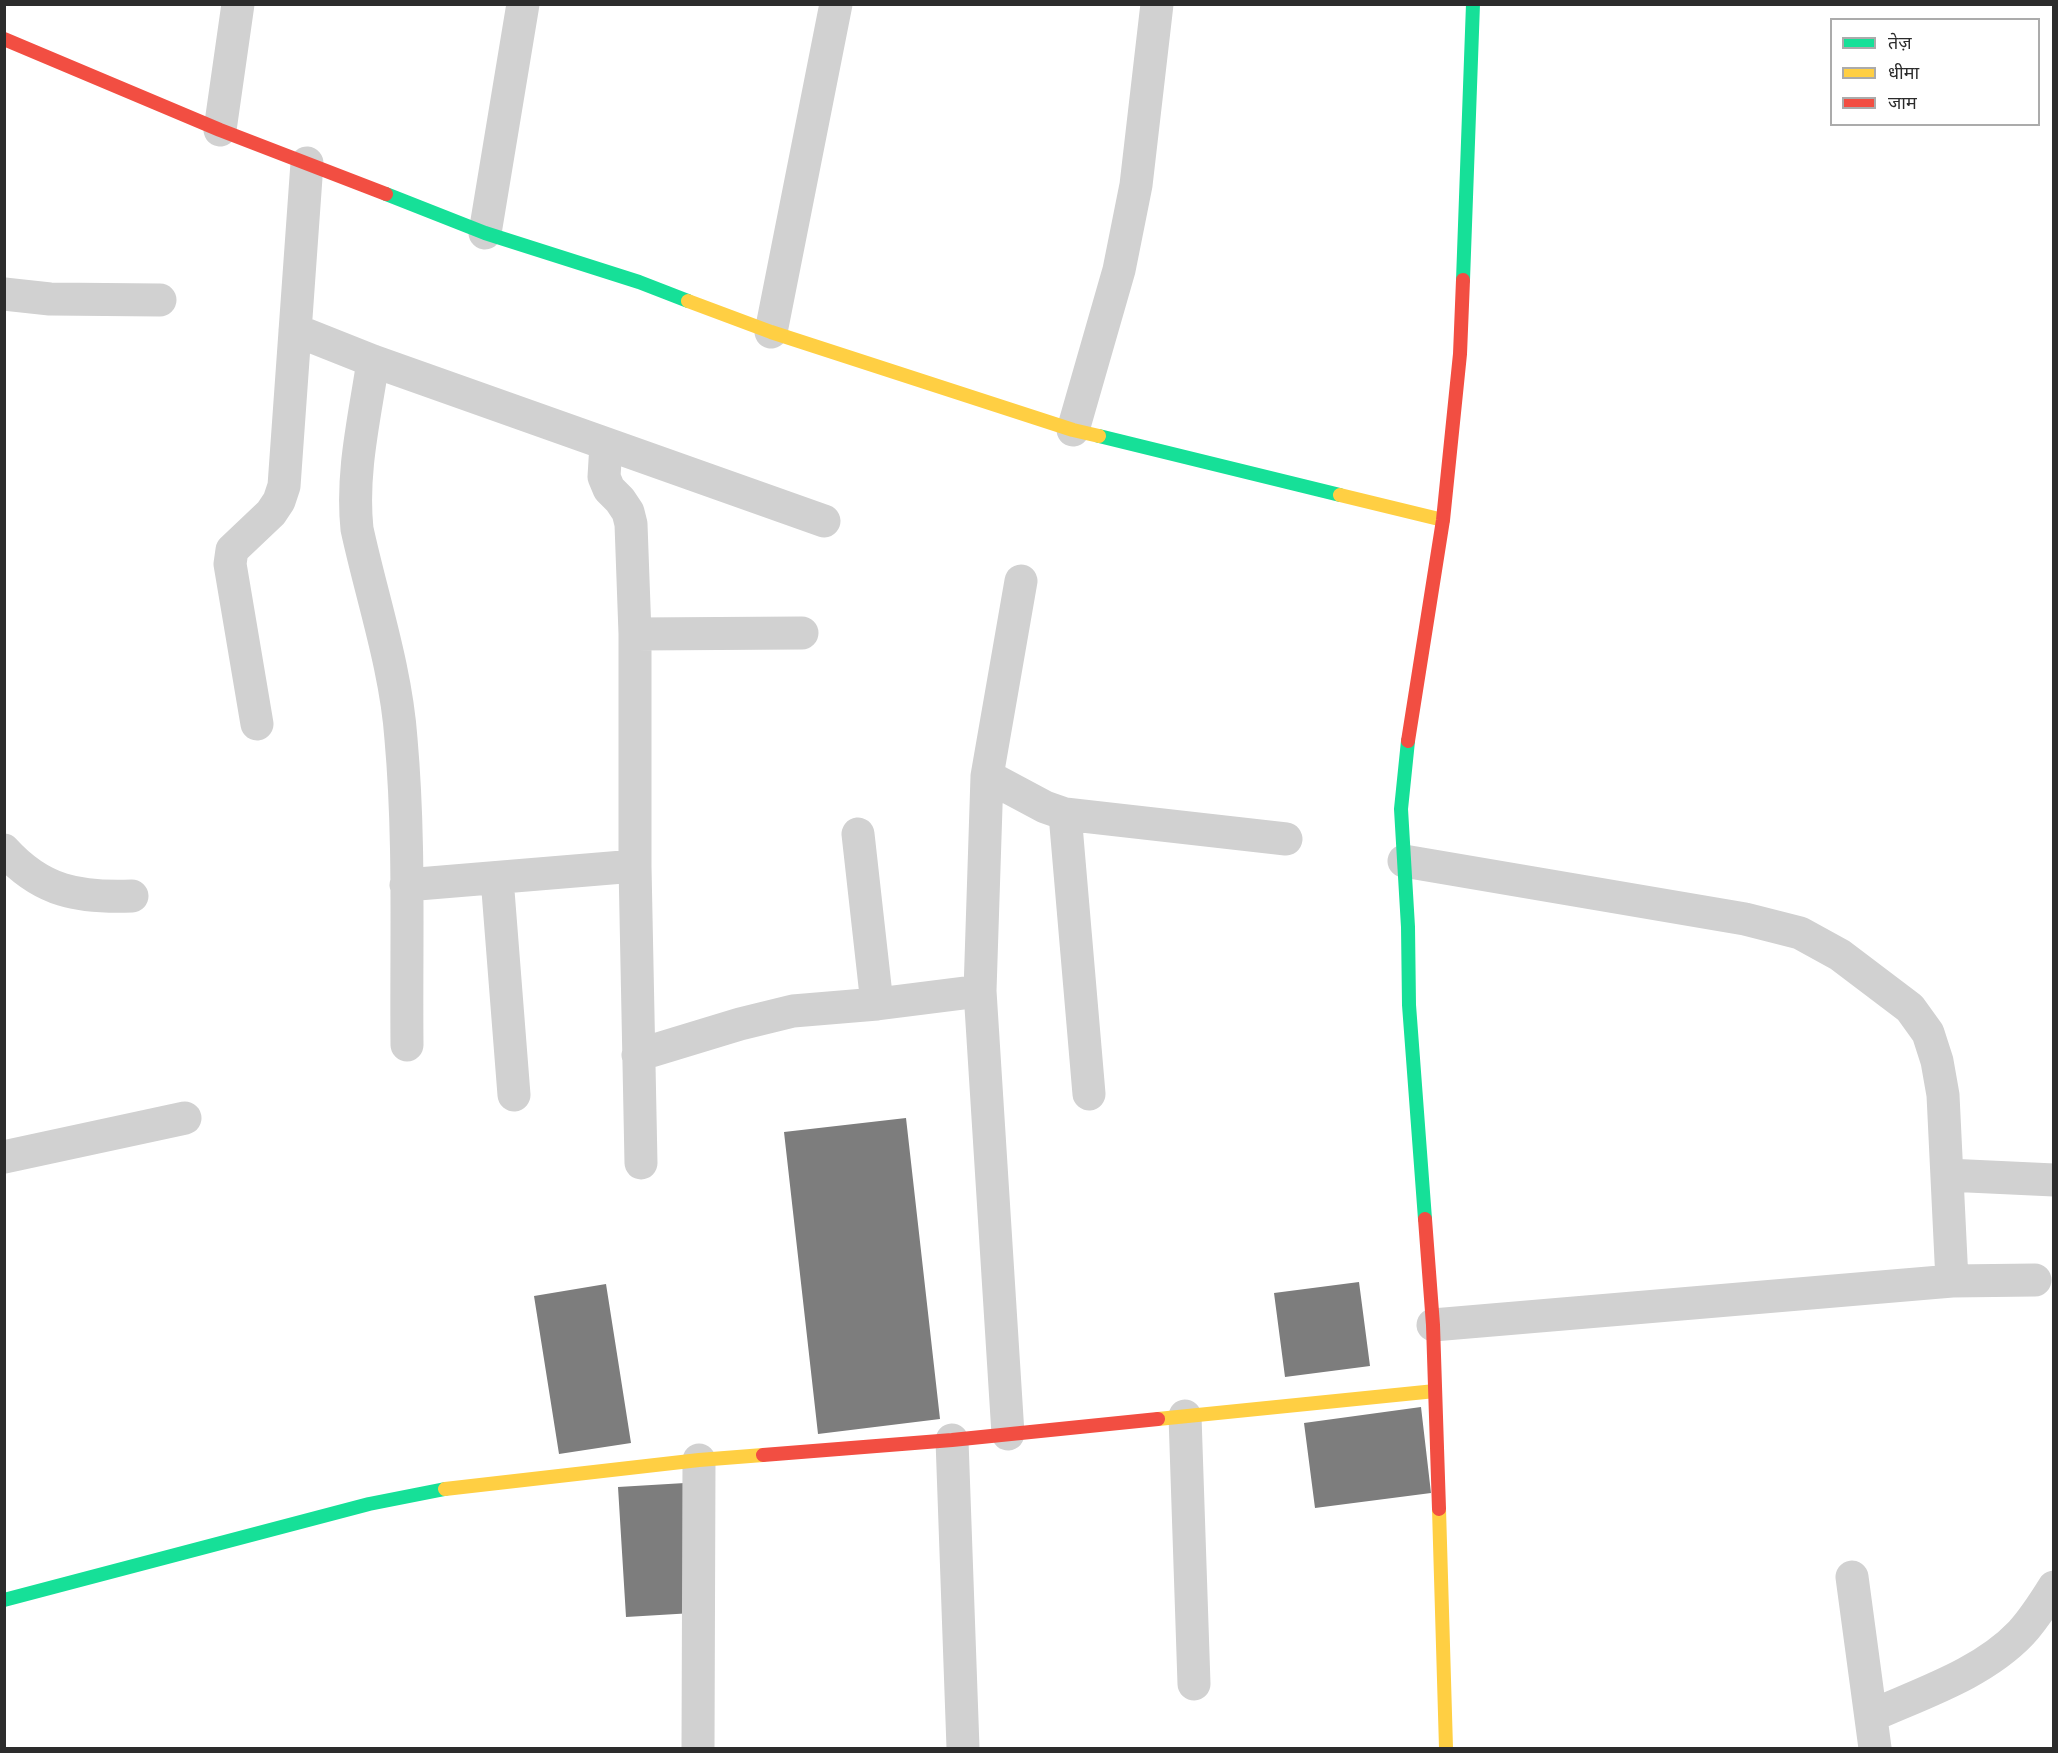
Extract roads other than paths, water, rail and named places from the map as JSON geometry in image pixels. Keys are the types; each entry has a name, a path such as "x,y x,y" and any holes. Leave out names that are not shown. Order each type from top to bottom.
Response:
{"street":[{"path":"220,130 238,4"},
{"path":"485,233 523,4"},
{"path":"771,332 836,4"},
{"path":"1073,430 1119,270 1137,185 1157,4"},
{"path":"1446,1749 1433,1325 1409,1005 1401,809 1405,757 1443,520 1460,354 1473,4"},
{"path":"4,39 220,130 485,233 639,282 771,332 1073,430 1443,520"},
{"path":"257,724 230,564 232,550 271,513 279,501 284,486 307,164"},
{"path":"4,294 50,298 160,300"},
{"path":"295,330 373,361 824,521"},
{"path":"373,361 356,474 355,502 357,529 397,702 402,749 407,1044"},
{"path":"606,444 604,477 609,489 628,513 631,525 635,634 635,866 641,1163"},
{"path":"1008,1434 980,991 987,776 1021,581"},
{"path":"635,634 802,633"},
{"path":"987,776 1045,807 1065,814 1286,839"},
{"path":"1065,814 1089,1094"},
{"path":"858,834 877,1004"},
{"path":"4,850 46,883 71,893 99,897 132,897"},
{"path":"1404,861 1745,919 1800,933 1840,955 1910,1008 1928,1033 1937,1061 1943,1095 1952,1281"},
{"path":"406,885 635,866"},
{"path":"497,878 514,1095"},
{"path":"638,1054 740,1024 794,1011 877,1004 980,991"},
{"path":"4,1157 185,1118"},
{"path":"1947,1175 2054,1180"},
{"path":"1433,1325 1952,1281 2035,1280"},
{"path":"4,1600 369,1504 450,1488 699,1460 952,1440 1435,1391"},
{"path":"1185,1416 1194,1684"},
{"path":"952,1440 963,1749"},
{"path":"698,1749 699,1460"},
{"path":"1852,1577 1875,1749"},
{"path":"1871,1716 1947,1682 1992,1658 2021,1633 2040,1610 2054,1587"}]}
